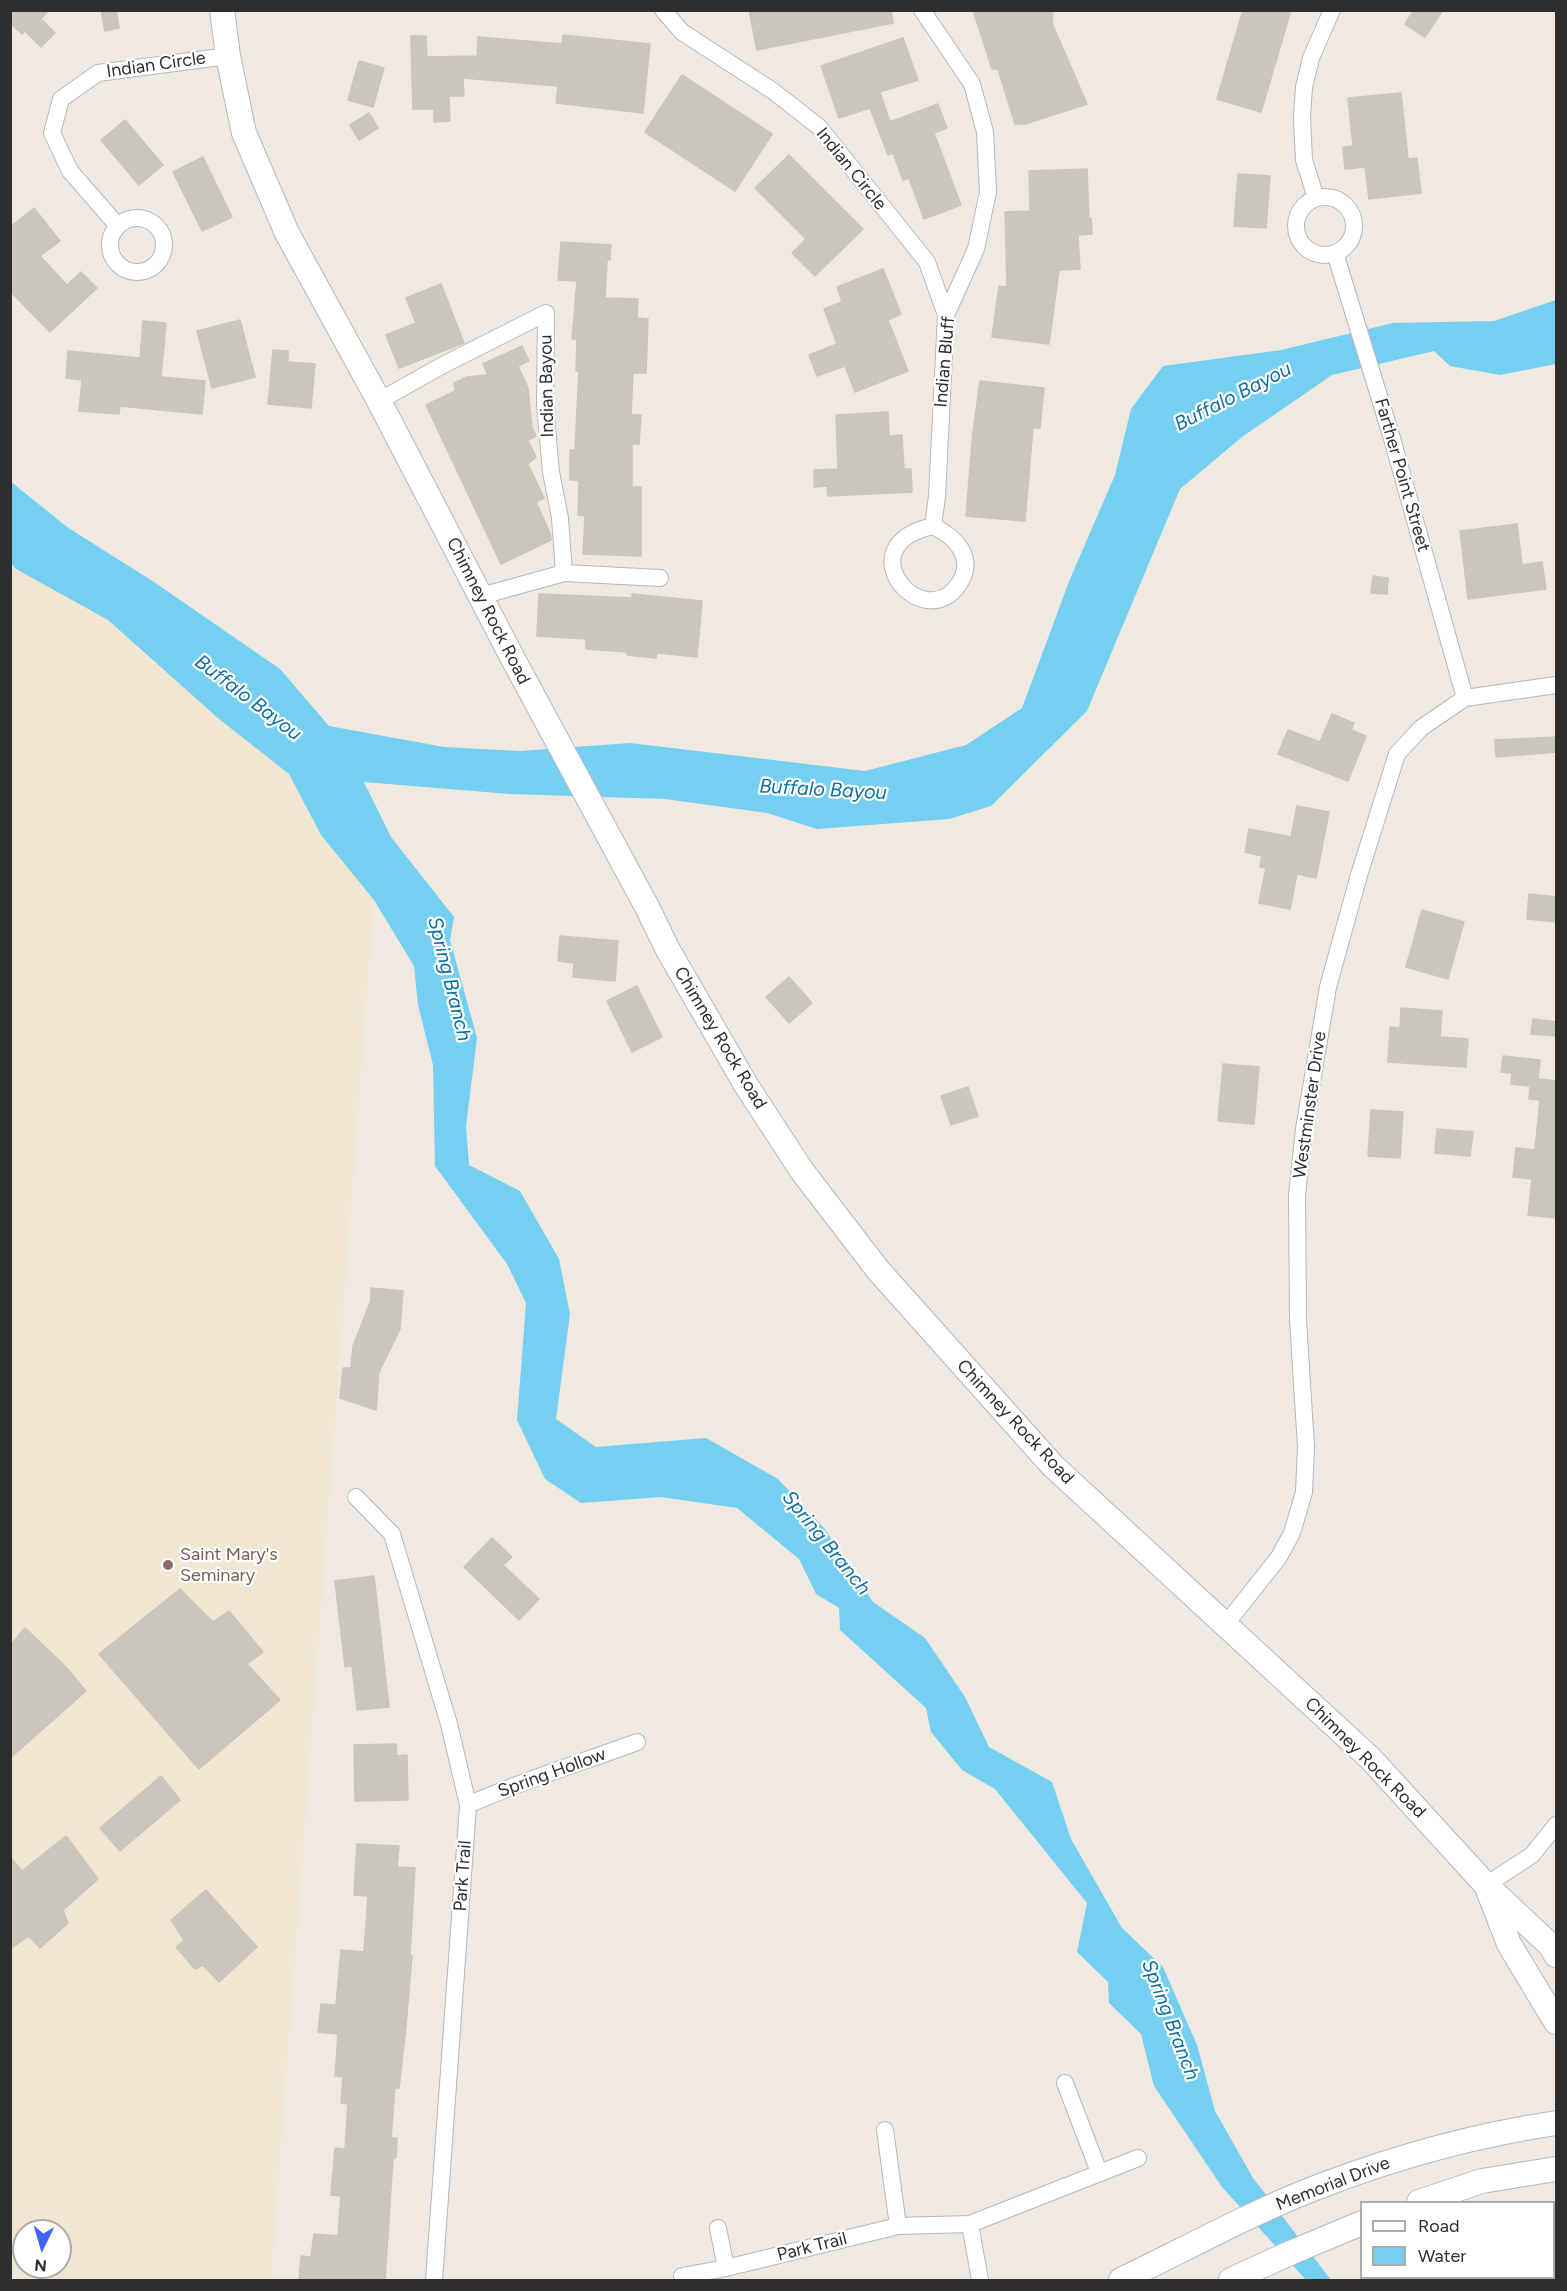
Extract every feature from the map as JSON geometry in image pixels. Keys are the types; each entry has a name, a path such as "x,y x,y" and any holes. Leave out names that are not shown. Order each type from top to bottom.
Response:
{"main road":[{"name":"Chimney Rock Road","path":"222,10 228,56 244,133 287,233 379,401 668,950 746,1084 802,1171 878,1270 1052,1465 1371,1758 1486,1885 1550,1945 1557,1955"},
{"name":"Chimney Rock Road","path":"1486,1885 1509,1944 1557,2022"},
{"name":"Memorial Drive","path":"1121,2280 1322,2185 1402,2157 1506,2131 1557,2124"},
{"path":"1428,2201 1482,2181 1557,2169"},
{"path":"1231,2280 1359,2224"}],"street":[{"name":"Indian Circle","path":"663,10 682,32 773,91 819,127 927,262 946,315"},
{"name":"Indian Bluff","path":"922,10 972,84 985,132 988,192 976,249 946,315 937,496 933,526"},
{"path":"1316,198 1304,160 1302,117 1304,87 1311,58 1332,10"},
{"name":"Indian Circle","path":"118,226 70,171 52,133 61,99 98,73 228,56"},
{"path":"1316,198 1336,199 1351,212 1354,231 1344,248 1335,253 1326,255 1308,250 1297,236 1297,217 1308,202 1316,198"},
{"name":"Farther Point Street","path":"1335,253 1391,435 1465,698"},
{"name":"Indian Bayou","path":"379,401 443,365 546,313 545,405 551,472 560,518 564,573"},
{"path":"933,526 952,536 962,549 965,561 964,573 958,585 939,598 927,600 914,597 896,580 893,556 906,535 933,526"},
{"path":"482,596 564,573 660,578"},
{"name":"Westminster Drive","path":"1226,1624 1279,1557 1292,1533 1304,1492 1306,1447 1298,1320 1297,1195 1304,1129 1328,987 1359,875 1397,754 1421,728 1465,698 1557,685"},
{"name":"Park Trail","path":"356,1497 392,1534 448,1724 468,1805 434,2280"},
{"name":"Spring Hollow","path":"468,1805 512,1785 637,1742"},
{"path":"1486,1885 1532,1855 1557,1825"},
{"path":"1065,2083 1099,2172"},
{"path":"885,2130 898,2226"},
{"name":"Park Trail","path":"682,2276 726,2268 898,2226 970,2224 1138,2158"},
{"path":"970,2224 980,2280"},
{"path":"718,2228 726,2268"}],"shaded area":[{"name":"Saint Mary's Seminary","path":"10,563 108,620 219,719 289,774 321,835 374,900 271,2280 11,2280"}],"water":[{"path":"1556,300 1556,364 1500,375 1450,366 1434,351 1332,375 1242,437 1180,489 1087,711 991,806 949,819 817,829 767,813 665,799 509,794 364,782 391,837 454,917 450,940 477,1038 466,1126 469,1165 520,1191 559,1259 570,1314 556,1419 596,1447 706,1438 778,1479 824,1528 873,1602 925,1638 965,1697 989,1747 1052,1782 1071,1839 1122,1928 1163,1967 1197,2045 1215,2111 1253,2178 1331,2280 1306,2280 1222,2187 1154,2086 1141,2034 1109,2003 1108,1982 1077,1952 1087,1903 995,1789 962,1770 931,1732 926,1708 840,1630 839,1608 816,1594 799,1559 737,1508 661,1497 581,1503 545,1479 517,1420 526,1303 507,1264 435,1166 433,1065 418,1005 414,966 374,900 321,835 289,774 219,719 108,620 16,569 11,563 10,481 67,527 154,582 280,669 329,726 444,747 520,751 630,743 865,771 966,745 1022,708 1070,579 1115,475 1131,409 1163,366 1281,350 1393,323 1494,321"}],"building":[{"path":"10,10 49,10 41,19 55,33 41,47 25,31 22,34 10,23"},
{"path":"101,10 116,10 119,28 105,31"},
{"path":"749,10 891,10 893,23 757,50"},
{"path":"973,10 1053,10 1052,23 1087,104 1025,124 1015,124 998,69 992,69"},
{"path":"1243,10 1291,10 1261,112 1217,99"},
{"path":"1414,10 1443,10 1425,37 1405,24"},
{"path":"563,35 650,44 643,113 556,103 558,86 463,78 464,96 449,96 450,121 434,122 434,109 413,109 411,36 426,36 427,57 477,56 478,37 562,44"},
{"path":"903,38 918,80 880,92 890,122 938,104 947,128 934,133 961,205 924,219 909,178 903,180 893,153 888,155 870,108 839,118 821,66"},
{"path":"359,61 384,68 373,107 348,100"},
{"path":"682,75 772,134 735,191 645,132"},
{"path":"1401,93 1408,159 1417,158 1421,193 1369,199 1365,167 1345,169 1343,147 1353,146 1348,98"},
{"path":"369,113 378,128 359,140 350,125"},
{"path":"125,120 163,165 139,185 101,140"},
{"path":"789,155 863,229 815,276 792,253 806,239 755,188"},
{"path":"203,157 232,217 202,231 173,172"},
{"path":"1087,169 1089,219 1091,218 1092,234 1078,235 1080,269 1059,270 1049,344 992,337 999,286 1007,287 1005,212 1030,211 1029,171"},
{"path":"1238,174 1270,176 1266,228 1234,226"},
{"path":"34,208 60,241 40,256 67,285 81,272 97,288 50,332 10,291 10,227"},
{"path":"561,242 611,245 610,260 607,260 605,298 638,299 637,318 648,319 646,373 633,373 631,415 641,415 639,444 632,444 632,487 641,487 641,556 583,554 585,516 578,515 579,480 570,480 570,450 575,450 579,371 576,371 577,339 572,339 577,281 558,280"},
{"path":"883,269 901,314 888,320 908,371 855,392 845,366 817,376 809,355 837,344 824,309 842,302 837,287"},
{"path":"441,284 464,343 399,368 386,335 416,323 406,298"},
{"path":"240,320 255,377 212,388 197,331"},
{"path":"143,321 166,323 161,377 205,381 202,414 120,406 119,414 79,411 82,380 66,378 68,351 140,358"},
{"path":"522,346 529,361 518,366 528,388 532,428 536,436 528,440 536,457 528,464 544,498 536,502 551,540 501,564 426,405 455,391 454,383 467,377 488,375 483,364"},
{"path":"273,350 288,351 288,362 315,364 311,408 268,404"},
{"path":"980,381 1044,388 1040,428 1033,428 1025,521 966,516"},
{"path":"888,412 889,436 902,435 904,469 911,469 912,492 828,496 827,486 814,487 814,470 838,469 836,415"},
{"path":"1517,524 1522,565 1542,562 1546,589 1468,599 1460,531"},
{"path":"1373,576 1388,578 1387,594 1371,593"},
{"path":"539,594 632,598 632,594 702,601 697,657 657,653 656,658 627,655 627,652 586,649 586,639 537,636"},
{"path":"1332,714 1354,723 1351,730 1366,736 1348,781 1278,754 1288,730 1320,742"},
{"path":"1557,737 1557,752 1496,757 1495,740"},
{"path":"1297,806 1329,812 1316,878 1297,874 1290,909 1259,903 1266,868 1260,867 1262,856 1245,852 1249,829 1291,837"},
{"path":"1529,894 1557,897 1557,922 1527,919"},
{"path":"1422,910 1464,922 1448,979 1406,967"},
{"path":"560,936 618,941 615,981 573,977 574,963 558,961"},
{"path":"789,977 812,1003 789,1023 766,997"},
{"path":"637,986 662,1037 632,1052 607,1001"},
{"path":"1401,1008 1442,1011 1440,1037 1468,1039 1466,1067 1388,1062 1390,1027 1400,1028"},
{"path":"1533,1019 1557,1022 1557,1036 1531,1034"},
{"path":"1503,1056 1540,1060 1538,1079 1557,1081 1557,1218 1528,1215 1532,1179 1513,1177 1516,1148 1535,1150 1540,1100 1529,1099 1530,1086 1511,1084 1512,1073 1501,1072"},
{"path":"1223,1064 1259,1067 1254,1124 1218,1121"},
{"path":"968,1087 978,1116 951,1125 941,1096"},
{"path":"1371,1110 1403,1112 1400,1158 1368,1156"},
{"path":"1437,1129 1473,1132 1470,1156 1435,1153"},
{"path":"371,1288 403,1291 400,1329 379,1372 376,1410 340,1398 343,1368 351,1368 353,1346 371,1300"},
{"path":"492,1538 512,1557 503,1565 539,1599 519,1620 464,1567"},
{"path":"374,1576 389,1707 357,1710 352,1666 345,1667 335,1581"},
{"path":"180,1589 213,1622 229,1611 263,1652 247,1664 280,1700 199,1769 99,1654"},
{"path":"25,1628 64,1665 86,1691 10,1758 10,1646"},
{"path":"396,1744 397,1756 407,1755 408,1800 355,1801 354,1745"},
{"path":"161,1776 180,1800 120,1851 100,1828"},
{"path":"66,1836 98,1879 63,1910 68,1923 40,1948 29,1936 10,1949 10,1857 22,1871"},
{"path":"357,1844 399,1846 397,1867 415,1868 410,1956 412,1956 406,2026 399,2088 395,2088 391,2138 397,2138 396,2158 393,2158 385,2280 299,2280 301,2256 311,2257 314,2234 338,2236 341,2196 331,2195 335,2148 345,2149 348,2104 341,2103 343,2077 335,2076 338,2034 318,2032 321,2004 336,2005 341,1950 364,1952 368,1896 354,1895"},
{"path":"206,1890 257,1947 219,1982 203,1965 195,1969 176,1947 184,1940 171,1920"}],"place":[{"name":"Saint Mary's Seminary","path":"168,1565"}],"water label":[{"name":"Buffalo Bayou","path":"1233,397"},
{"name":"Buffalo Bayou","path":"248,698"},
{"name":"Buffalo Bayou","path":"823,790"},
{"name":"Spring Branch","path":"449,979"},
{"name":"Spring Branch","path":"826,1543"},
{"name":"Spring Branch","path":"1170,2020"}]}
